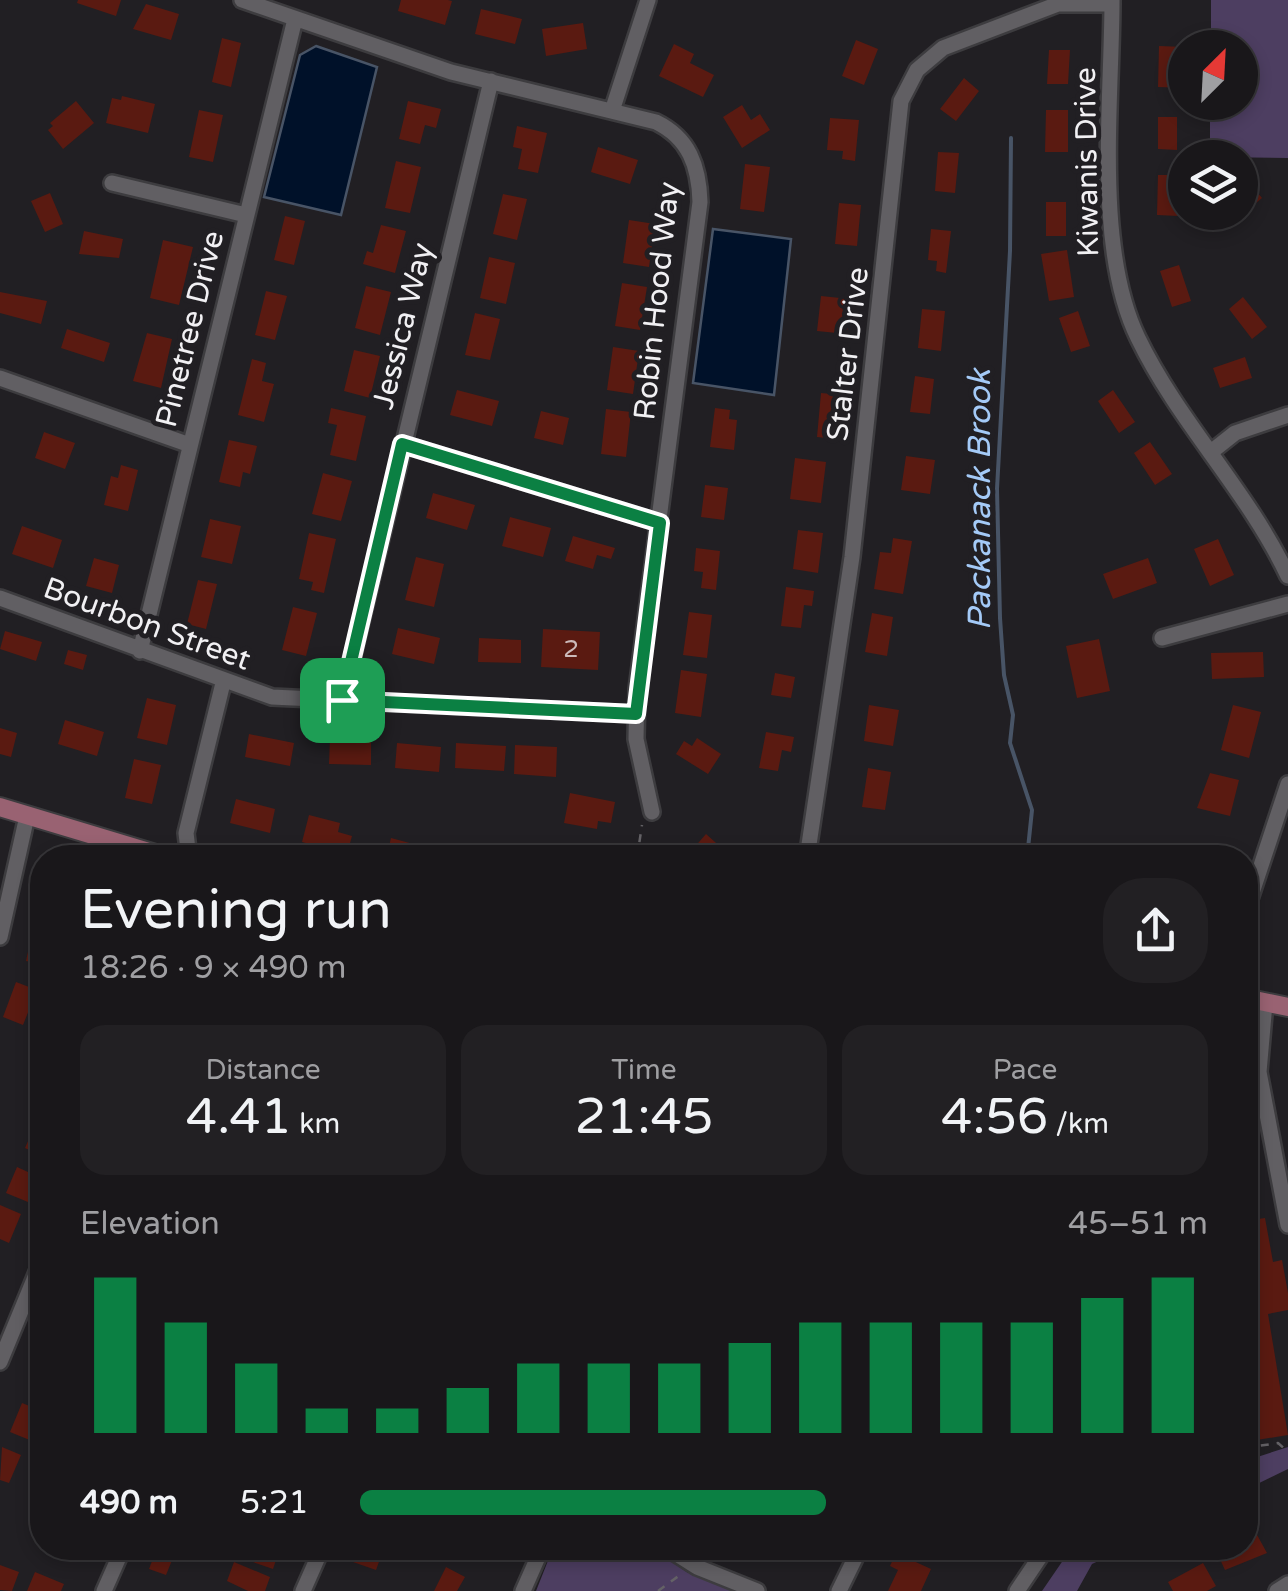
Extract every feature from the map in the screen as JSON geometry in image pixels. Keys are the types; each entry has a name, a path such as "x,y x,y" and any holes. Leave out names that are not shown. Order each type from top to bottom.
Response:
{"main road":[{"path":"0,808 125,845"},
{"path":"1258,1001 1288,1007"}],"street":[{"name":"Robin Hood Way","path":"242,0 390,54 669,128 690,151 700,183 636,714 652,812"},
{"path":"612,111 648,0"},
{"name":"Kiwanis Drive","path":"1112,2 1111,224 1120,289 1152,364 1288,576"},
{"name":"Stalter Drive","path":"809,845 852,557 900,101 917,70 942,48 1058,4 1112,2"},
{"name":"Pinetree Drive","path":"140,651 295,19"},
{"name":"Jessica Way","path":"342,700 490,81"},
{"path":"112,183 246,215"},
{"path":"0,378 190,445"},
{"path":"1211,452 1235,432 1288,414"},
{"path":"402,444 660,523"},
{"name":"Bourbon Street","path":"0,598 272,698 636,714"},
{"path":"1162,638 1288,604"},
{"path":"187,845 186,833 223,683"},
{"path":"1258,875 1288,784"},
{"path":"0,937 27,816"},
{"path":"1265,1002 1259,1072 1288,1225"},
{"path":"0,1362 30,1289"},
{"path":"104,1591 118,1560"},
{"path":"303,1591 317,1560"},
{"path":"522,1591 536,1560"},
{"path":"685,1560 757,1591"},
{"path":"839,1591 854,1560"},
{"path":"1017,1591 1038,1560"},
{"path":"1278,1591 1288,1584"}],"path":[{"path":"638,845 638,832 652,812"},
{"path":"1258,1446 1278,1443 1288,1452"},
{"path":"658,1591 667,1588 691,1564"}],"shaded area":[{"path":"1211,0 1288,0 1288,158 1258,158 1258,140 1210,140 1210,120 1258,120 1258,30 1211,30"},
{"path":"1288,1447 1288,1469 1258,1484 1258,1457"},
{"path":"548,1560 669,1560 688,1573 697,1567 758,1591 536,1591"},
{"path":"1063,1560 1100,1560 1092,1564 1077,1591 1042,1591"}],"water":[{"path":"316,46 377,67 341,215 264,197 300,55"},
{"path":"713,229 791,239 774,395 693,383"}],"building":[{"path":"121,0 116,16 77,3"},
{"path":"401,0 452,1 445,25 398,11"},
{"path":"146,4 179,14 171,40 133,29"},
{"path":"481,9 522,19 515,44 475,34"},
{"path":"583,23 587,49 546,56 542,29"},
{"path":"222,38 241,43 231,87 212,82"},
{"path":"856,40 878,49 864,85 842,76"},
{"path":"674,44 694,54 690,63 714,75 703,97 659,76"},
{"path":"1159,46 1168,46 1168,87 1158,87"},
{"path":"1049,50 1070,50 1068,84 1047,84"},
{"path":"964,78 979,91 956,121 940,109"},
{"path":"122,96 155,104 148,133 106,123 112,98 121,100"},
{"path":"76,101 94,123 63,149 48,130 53,126 50,123"},
{"path":"408,101 441,109 436,128 425,125 420,144 399,139"},
{"path":"742,105 751,120 760,114 770,130 742,148 723,117"},
{"path":"199,110 223,115 213,162 189,157"},
{"path":"1046,110 1068,110 1068,152 1045,152"},
{"path":"1158,117 1177,120 1177,140 1168,140 1168,150 1158,149"},
{"path":"830,118 859,120 855,161 842,159 843,151 827,150"},
{"path":"517,126 547,133 538,173 518,169 522,149 513,147"},
{"path":"598,147 638,160 630,184 591,172"},
{"path":"938,152 959,153 955,193 935,191"},
{"path":"396,161 421,167 410,213 385,208"},
{"path":"745,164 770,167 764,212 740,209"},
{"path":"1158,175 1168,175 1168,216 1157,215"},
{"path":"50,193 63,224 45,232 31,201"},
{"path":"503,194 527,199 517,240 493,234"},
{"path":"1046,202 1066,202 1066,236 1046,236"},
{"path":"839,203 861,205 857,246 835,244"},
{"path":"285,216 305,221 294,265 274,260"},
{"path":"629,220 655,224 649,267 623,263"},
{"path":"381,225 406,231 395,273 363,264 367,251 373,253"},
{"path":"931,229 951,231 946,273 936,271 937,261 928,260"},
{"path":"84,231 123,239 119,258 79,254"},
{"path":"163,240 193,247 179,305 150,298"},
{"path":"1067,250 1074,297 1049,301 1041,254"},
{"path":"489,257 515,263 506,304 480,298"},
{"path":"1179,265 1191,301 1172,307 1160,271"},
{"path":"622,283 647,287 640,330 615,326"},
{"path":"366,286 391,292 380,335 355,328"},
{"path":"266,291 287,296 275,340 255,335"},
{"path":"0,292 47,301 41,324 0,313"},
{"path":"821,296 850,299 847,334 817,331"},
{"path":"1243,297 1267,327 1252,339 1229,309"},
{"path":"922,309 945,311 941,351 918,348"},
{"path":"1078,311 1090,346 1071,352 1059,318"},
{"path":"475,313 500,319 490,360 465,355"},
{"path":"67,329 110,343 104,362 61,348"},
{"path":"147,333 172,339 161,388 133,381"},
{"path":"613,347 639,351 633,394 607,390"},
{"path":"354,350 380,356 370,398 344,391"},
{"path":"1245,357 1252,378 1220,388 1213,368"},
{"path":"252,359 266,363 262,381 274,384 264,422 238,415"},
{"path":"915,376 934,379 930,414 910,412"},
{"path":"457,390 499,401 492,426 450,415"},
{"path":"1113,390 1135,422 1119,433 1098,401"},
{"path":"821,393 842,395 837,439 817,437"},
{"path":"331,408 366,416 356,461 330,455 337,425 328,423"},
{"path":"715,408 730,410 729,419 737,420 734,450 710,447"},
{"path":"606,409 631,412 626,457 601,454"},
{"path":"541,411 569,418 563,445 534,438"},
{"path":"44,432 75,443 65,469 35,458"},
{"path":"229,440 257,446 250,474 243,472 240,487 219,482"},
{"path":"1150,442 1172,474 1155,485 1134,453"},
{"path":"906,456 935,460 930,494 901,490"},
{"path":"795,458 826,462 821,503 790,499"},
{"path":"121,465 138,470 128,511 104,505 111,476 118,478"},
{"path":"323,473 352,481 341,521 312,514"},
{"path":"705,485 728,488 724,520 701,517"},
{"path":"433,493 475,505 467,530 426,518"},
{"path":"510,517 551,528 543,557 502,546"},
{"path":"210,519 241,526 232,564 201,557"},
{"path":"22,526 62,540 53,568 12,554"},
{"path":"798,530 823,533 818,573 793,569"},
{"path":"309,533 336,539 324,593 311,590 313,582 299,579"},
{"path":"573,536 615,548 611,559 597,555 593,569 565,561"},
{"path":"893,538 912,541 903,594 874,589 880,552 891,553"},
{"path":"1218,539 1234,575 1210,586 1194,549"},
{"path":"696,548 720,551 716,590 701,588 703,572 694,571"},
{"path":"416,557 444,564 434,607 405,600"},
{"path":"94,558 119,565 112,593 86,586"},
{"path":"1148,558 1157,583 1113,599 1103,574"},
{"path":"198,580 217,584 206,629 187,624"},
{"path":"786,587 814,591 812,606 804,605 801,628 781,626"},
{"path":"293,607 317,613 306,656 282,650"},
{"path":"689,612 712,615 707,658 683,655"},
{"path":"872,613 893,617 887,656 865,652"},
{"path":"398,628 440,638 434,664 392,654"},
{"path":"543,629 600,632 598,670 541,667"},
{"path":"5,631 42,642 36,661 0,649"},
{"path":"479,638 521,640 521,663 478,662"},
{"path":"1099,639 1110,691 1077,698 1066,646"},
{"path":"68,650 87,655 83,670 64,664"},
{"path":"1263,652 1264,677 1212,679 1211,653"},
{"path":"681,670 707,674 701,717 675,713"},
{"path":"775,673 795,677 791,698 771,695"},
{"path":"147,698 176,705 167,745 137,738"},
{"path":"869,705 899,710 893,746 864,741"},
{"path":"1233,705 1261,712 1249,758 1221,750"},
{"path":"65,720 104,732 97,756 58,744"},
{"path":"0,728 17,733 11,757 0,754"},
{"path":"766,732 794,737 791,752 782,750 778,771 759,768"},
{"path":"249,734 294,743 290,766 245,757"},
{"path":"330,738 371,739 371,765 329,764"},
{"path":"697,738 721,754 708,774 676,754 684,741 692,746"},
{"path":"397,743 441,747 439,772 395,768"},
{"path":"456,743 506,746 504,771 455,768"},
{"path":"515,745 557,747 556,777 514,774"},
{"path":"134,759 161,765 152,804 125,798"},
{"path":"868,768 891,772 885,810 862,807"},
{"path":"1210,773 1239,780 1230,816 1197,808"},
{"path":"570,793 615,802 611,823 598,821 597,829 564,823"},
{"path":"236,799 275,809 270,833 230,823"},
{"path":"309,815 340,823 338,832 352,836 350,845 302,842"},
{"path":"706,834 718,845 696,845"},
{"path":"391,838 417,845 389,845"},
{"path":"16,982 30,987 30,1008 23,1025 3,1017"},
{"path":"17,1167 30,1173 28,1202 6,1193"},
{"path":"0,1205 21,1214 9,1243 0,1239"},
{"path":"1265,1218 1273,1262 1282,1260 1288,1293 1288,1310 1268,1314 1288,1435 1258,1440 1258,1219"},
{"path":"22,1403 30,1406 30,1440 10,1432"},
{"path":"2,1447 21,1455 9,1483 0,1480"},
{"path":"1258,1537 1267,1553 1258,1557"},
{"path":"152,1560 172,1560 166,1575 149,1569"},
{"path":"250,1560 276,1560 273,1569"},
{"path":"354,1560 380,1560 376,1570"},
{"path":"893,1560 911,1560 931,1569 921,1591 888,1591 898,1570 890,1566"},
{"path":"1220,1560 1250,1560 1225,1570"},
{"path":"234,1562 270,1577 265,1591 248,1591 227,1581"},
{"path":"1203,1563 1216,1586 1207,1591 1173,1591 1168,1582"},
{"path":"0,1565 19,1572 12,1591 0,1590"},
{"path":"446,1567 465,1577 457,1591 434,1591"},
{"path":"35,1572 64,1584 61,1591 27,1591"}],"waterway":[{"name":"Packanack Brook","path":"1011,138 1010,251 997,489 1000,618 1004,675 1013,715 1010,743 1032,810 1028,845"}],"route":[{"path":"402,444 660,523 636,714 342,700 402,444"}]}
